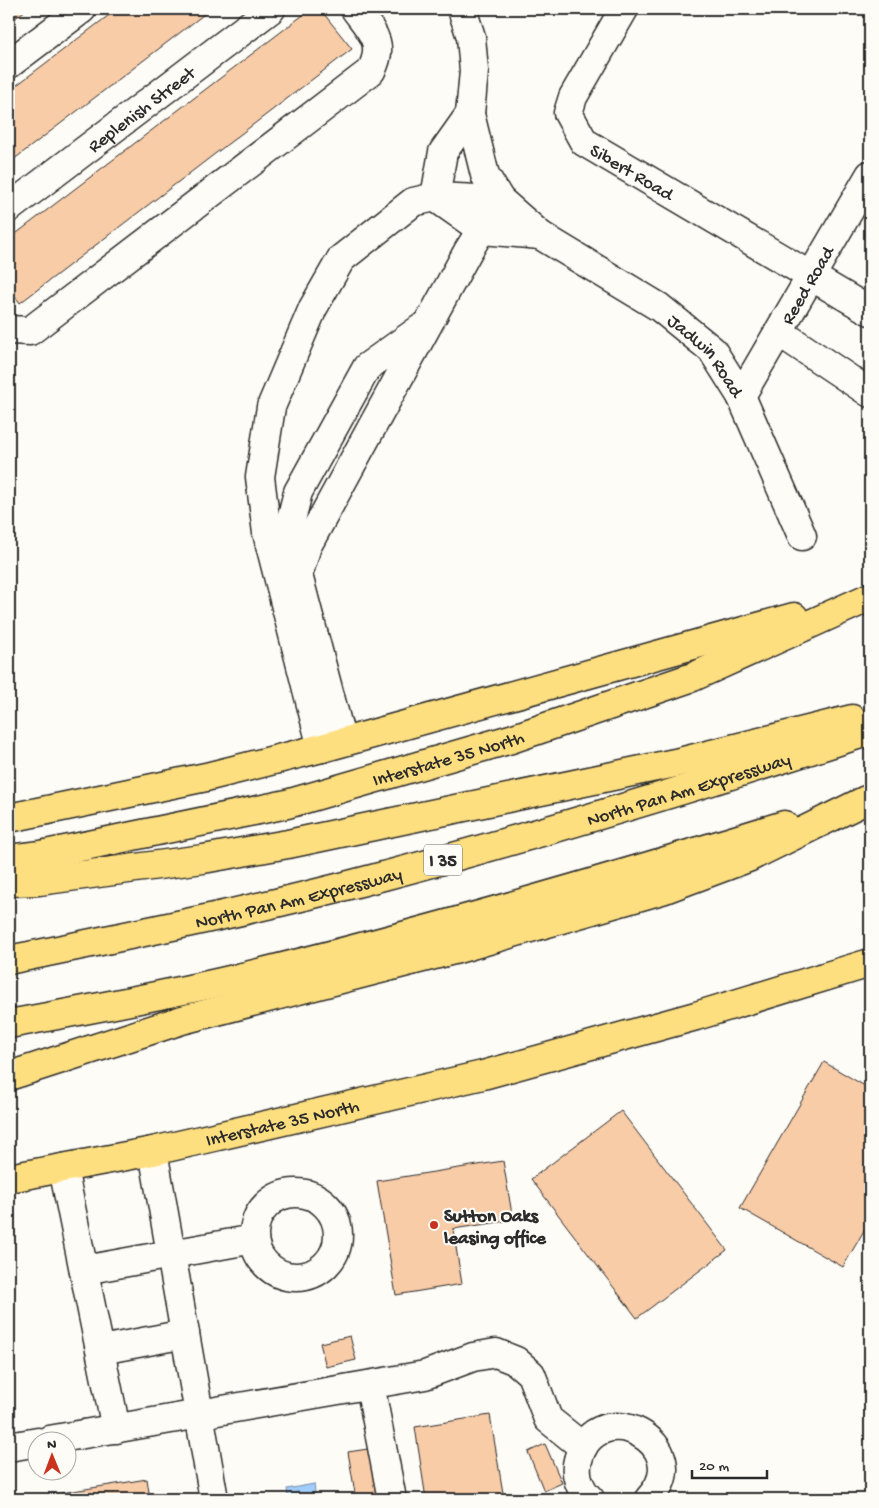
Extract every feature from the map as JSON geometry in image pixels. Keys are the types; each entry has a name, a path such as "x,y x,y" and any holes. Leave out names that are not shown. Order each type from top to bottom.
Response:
{"main road":[{"path":"9,818 206,777 332,745 587,672 870,597"},
{"name":"Interstate 35 North","path":"9,859 41,855 287,804 511,739 693,676 870,597"},
{"path":"9,882 78,876 288,844 675,763 870,714"},
{"name":"North Pan Am Expressway","path":"9,960 215,918 380,877 677,792 870,731"},
{"path":"9,1024 237,978 446,925 596,884 868,799"},
{"path":"9,1076 182,1020 454,950 665,889 748,858 868,799"},
{"name":"Interstate 35 North","path":"9,1178 153,1151 483,1075 696,1016 870,964"}],"street":[{"path":"9,64 82,9"},
{"name":"Replenish Street","path":"9,208 271,9"},
{"path":"9,330 30,331 371,71 378,58 377,39 355,9"},
{"name":"Jadwin Road","path":"462,9 471,37 474,70 470,114 485,175 500,200 540,234 659,307 712,350 741,396 802,536"},
{"name":"Sibert Road","path":"624,9 570,105 568,113 584,142 870,311"},
{"path":"435,196 437,176 443,152 470,114"},
{"name":"Reed Road","path":"741,396 870,175"},
{"path":"435,196 482,230"},
{"path":"435,196 500,200 429,322 367,368 298,492 290,524 298,575 332,745 267,533 260,477 272,407 313,308 341,259 413,202 435,196"},
{"name":"Jadwin Road","path":"482,230 540,234"},
{"path":"779,332 870,393"},
{"path":"153,1151 214,1499"},
{"path":"63,1168 116,1429"},
{"path":"84,1270 254,1239"},
{"path":"101,1350 185,1334"},
{"path":"78,1435 425,1375 473,1357 496,1353 516,1361 531,1374 548,1419 583,1447"},
{"path":"370,1385 392,1499"},
{"path":"590,1499 585,1494 578,1479 577,1462 583,1447 594,1434 610,1427 626,1427 642,1433 655,1444 662,1459 662,1476 656,1492 649,1499"},
{"path":"9,1448 28,1444"}],"water":[{"path":"314,1484 316,1499 288,1499 287,1489"}],"building":[{"path":"9,9 27,9 9,23"},
{"path":"117,9 211,9 9,163 9,91"},
{"path":"311,9 320,9 352,49 20,303 9,288 9,239"},
{"path":"824,1062 870,1089 870,1220 843,1267 740,1208"},
{"path":"621,1111 727,1250 637,1318 531,1179"},
{"name":"Sutton Oaks leasing office","path":"503,1161 513,1220 453,1229 462,1284 396,1295 377,1181"},
{"path":"350,1336 356,1360 326,1367 320,1343"},
{"path":"490,1415 504,1499 426,1499 415,1427"},
{"path":"545,1444 562,1483 544,1491 528,1452"},
{"path":"368,1449 377,1499 356,1499 348,1452"},
{"path":"147,1479 150,1499 24,1499"}],"place":[{"name":"Sutton Oaks leasing office","path":"434,1225"}]}
